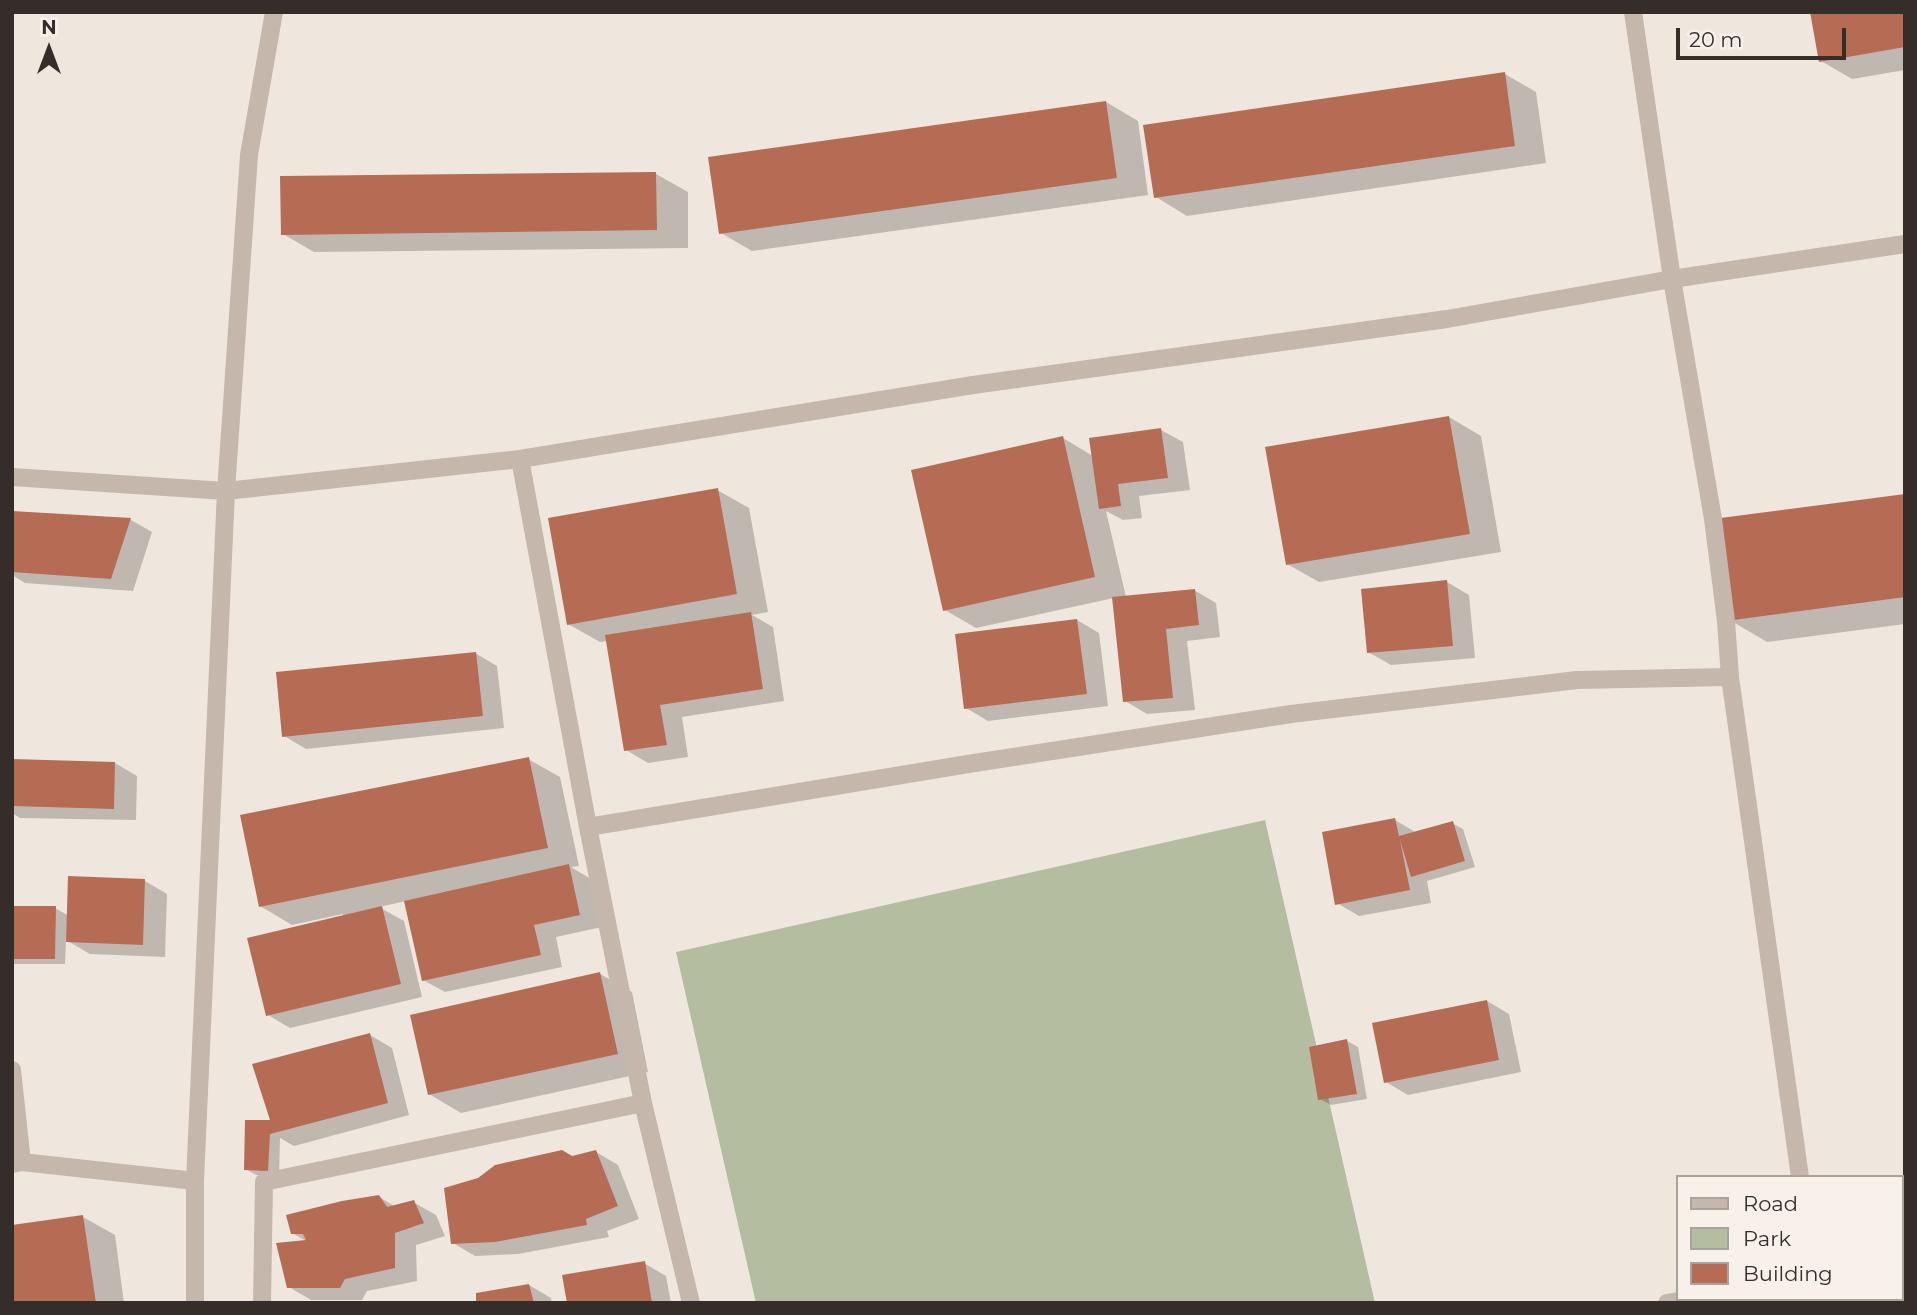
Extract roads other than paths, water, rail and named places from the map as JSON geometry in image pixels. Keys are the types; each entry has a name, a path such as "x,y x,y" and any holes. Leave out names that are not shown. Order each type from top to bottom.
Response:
{"street":[{"path":"195,1303 195,1181 226,491 249,155 274,12"},
{"path":"1633,12 1672,279 1713,519 1730,677 1800,1175"},
{"path":"12,477 226,491 520,459 973,384 1447,319 1672,279 1905,244"},
{"path":"520,459 588,827 643,1103 691,1303"},
{"path":"588,827 1291,714 1577,680 1730,677"},
{"path":"12,1070 17,1163 195,1181"},
{"path":"262,1303 264,1182 643,1103"}]}
